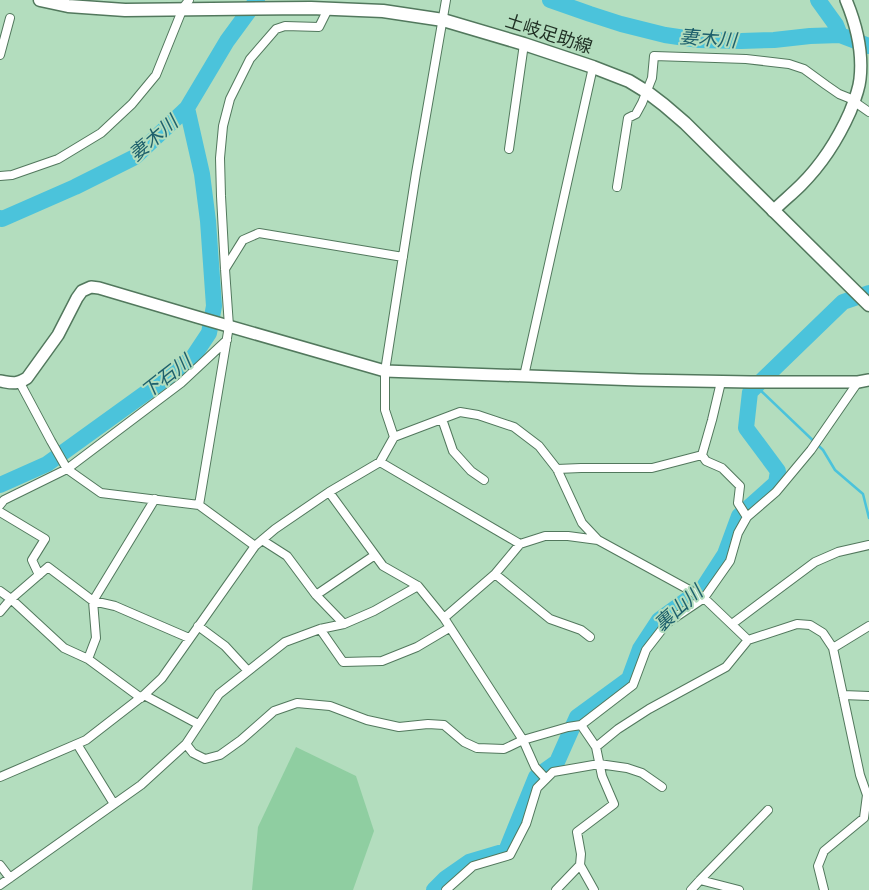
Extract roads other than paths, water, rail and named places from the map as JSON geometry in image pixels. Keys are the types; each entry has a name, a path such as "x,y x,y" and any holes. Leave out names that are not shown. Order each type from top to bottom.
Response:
{"main road":[{"name":"土岐足助線","path":"40,0 68,6 125,10 188,6 311,8 444,14 593,67 629,82 647,92 685,123 869,305"}],"street":[{"path":"394,437 384,410 385,371 446,0"},
{"path":"773,211 802,185 831,150 843,129 854,100 860,80 860,59 855,25 846,0"},
{"path":"0,176 12,175 58,159 101,133 132,104 156,75 188,6"},
{"path":"199,505 229,326 220,196 220,158 230,99 250,59 276,29 285,26 319,27 328,9"},
{"path":"0,55 10,18"},
{"path":"509,149 524,44"},
{"path":"616,187 628,118 636,114 647,92 652,78 654,56 746,59 790,64 804,69 826,85 854,100 869,112"},
{"path":"524,376 593,67"},
{"path":"224,269 243,240 259,233 403,257"},
{"path":"0,381 20,383 27,378 58,335 77,298 82,291 91,286 385,371 721,382 864,381"},
{"path":"0,505 4,500 67,470 181,383 227,340"},
{"path":"186,744 193,753 205,758 220,755 241,740 274,711 297,703 330,706 367,720 400,727 428,724 444,725 464,742 477,748 504,750 523,740 581,725 633,686 646,650 668,623 704,598 730,561 738,533 747,517 776,492 864,381"},
{"path":"702,454 721,382"},
{"path":"20,383 67,470 101,493 199,505 255,546"},
{"path":"0,777 86,740 142,696 162,678 255,546 275,529 329,492 380,462 394,437 460,412 478,414 514,428 539,446 557,469 582,522 598,540 704,598 748,640"},
{"path":"442,419 453,451 471,471 484,480"},
{"path":"702,454 706,460 722,468 740,486 738,503 747,517"},
{"path":"557,469 652,468 702,454"},
{"path":"380,462 520,544"},
{"path":"329,492 383,566 418,586 444,618 523,740 535,767 546,780"},
{"path":"88,659 96,638 93,601 155,500"},
{"path":"0,512 45,539 32,560 39,575"},
{"path":"444,618 495,574 520,544 545,536 568,536 598,540"},
{"path":"262,540 287,556 316,595 344,624"},
{"path":"732,624 815,562 838,552 869,545"},
{"path":"316,595 375,555"},
{"path":"0,612 48,567 93,601 115,606 189,638"},
{"path":"495,574 550,619 581,630 590,637"},
{"path":"0,885 141,784 186,744 219,694 285,642 320,629 344,624 374,611 418,586"},
{"path":"0,591 64,648 88,659 142,696 198,724"},
{"path":"596,747 618,729 649,709 726,667 748,640 797,624 810,625 822,633 833,648 860,775 868,795 864,818 824,851 818,866 824,890"},
{"path":"198,626 225,646 248,671"},
{"path":"833,648 869,626"},
{"path":"320,629 343,662 382,661 417,647 449,628"},
{"path":"843,695 869,696"},
{"path":"581,725 596,747 602,776 614,804 577,832 581,854 580,865 594,890"},
{"path":"77,744 114,804"},
{"path":"446,890 473,866 510,855 526,824 537,788 553,772 599,764 627,768 642,773 662,786"},
{"path":"691,890 768,810"},
{"path":"0,865 10,878"},
{"path":"556,890 580,865"},
{"path":"700,880 739,890"}],"waterway":[{"name":"妻木川","path":"0,218 2,219 75,187 135,157 187,108 227,41 257,0"},
{"name":"妻木川","path":"550,0 621,24 665,35 699,40 774,40 840,35 869,46"},
{"path":"818,0 836,25 840,35"},
{"name":"下石川","path":"0,485 47,464 165,379 193,357 209,333 214,306 208,221 202,174 187,108"},
{"name":"裏山川","path":"434,890 446,878 469,862 506,851 536,777 557,762 577,717 629,679 640,649 659,620 703,588 725,554 739,516 776,483 778,471 746,428 750,392 843,302 869,293"},
{"path":"757,387 823,450 835,470 863,494 869,518"}]}
